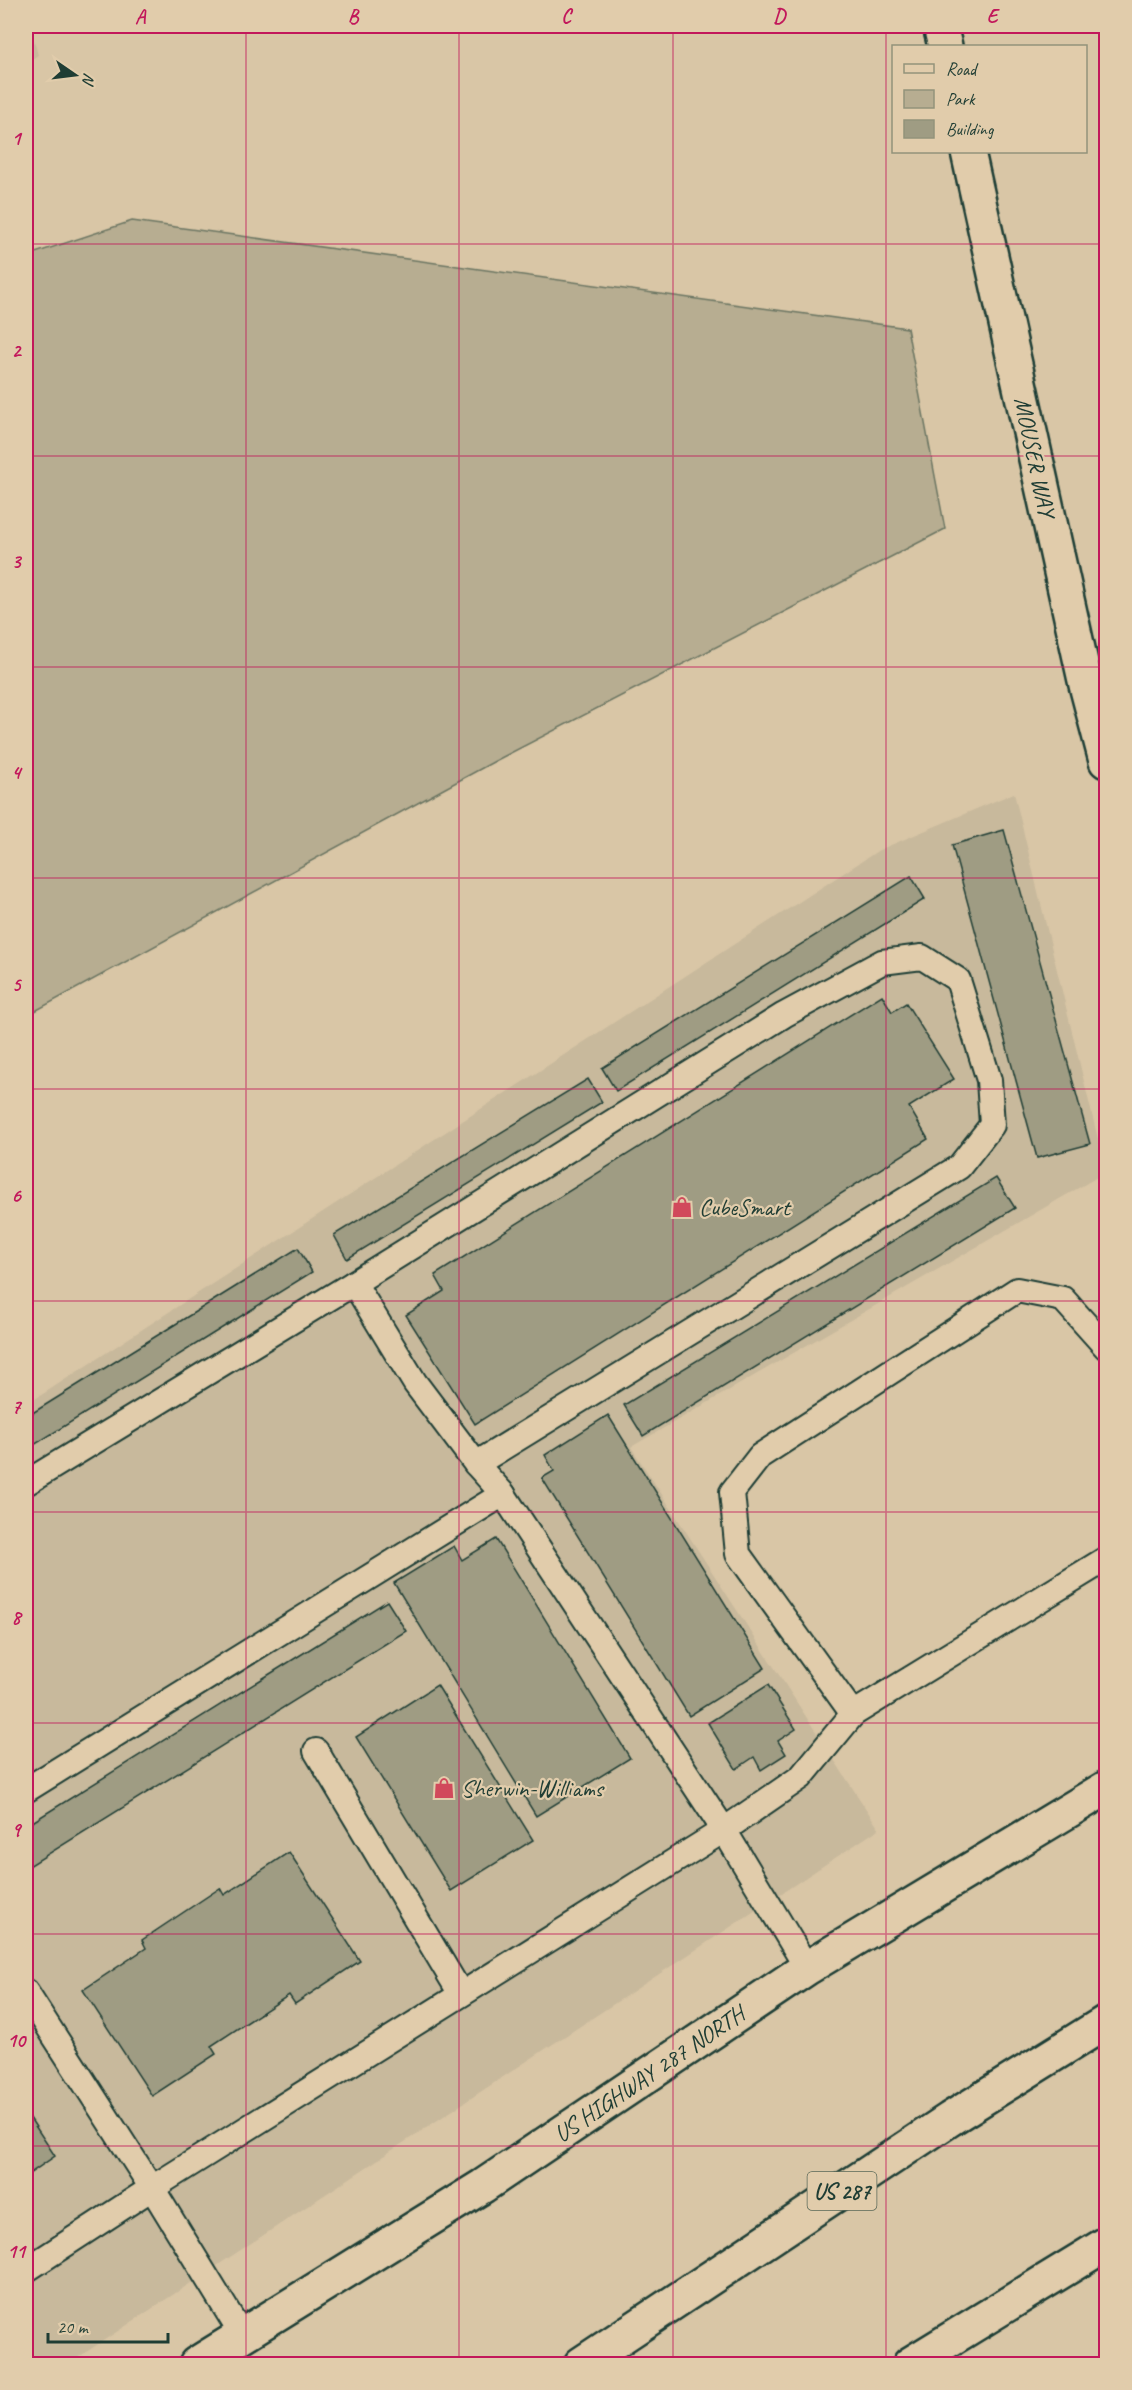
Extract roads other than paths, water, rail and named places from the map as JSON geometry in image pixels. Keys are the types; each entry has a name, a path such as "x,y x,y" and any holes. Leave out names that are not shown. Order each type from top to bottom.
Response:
{"main road":[{"path":"940,26 945,45"},
{"name":"MOUSER WAY","path":"968,153 1086,685 1100,714 1107,761"},
{"name":"US HIGHWAY 287 NORTH","path":"195,2364 483,2186 807,1968 1107,1788"},
{"name":"US 287","path":"581,2364 950,2119 1107,2022"},
{"path":"910,2364 1107,2244"}],"lane":[{"path":"26,1484 784,1015 882,962 922,957 958,980 989,1080 992,1125 958,1167 476,1464"},
{"path":"354,1283 415,1383 476,1464 503,1494 724,1830 807,1968"},
{"path":"853,1714 738,1554 732,1492 760,1456 1017,1290 1063,1299 1107,1347"},
{"path":"26,1790 503,1494"},
{"path":"26,2270 152,2188 724,1830 801,1777 853,1714 1107,1559"},
{"path":"316,1751 461,1994"},
{"path":"26,1992 152,2188 242,2336"}],"place":[{"name":"CubeSmart","path":"682,1207"},
{"name":"Sherwin-Williams","path":"444,1788"}]}
